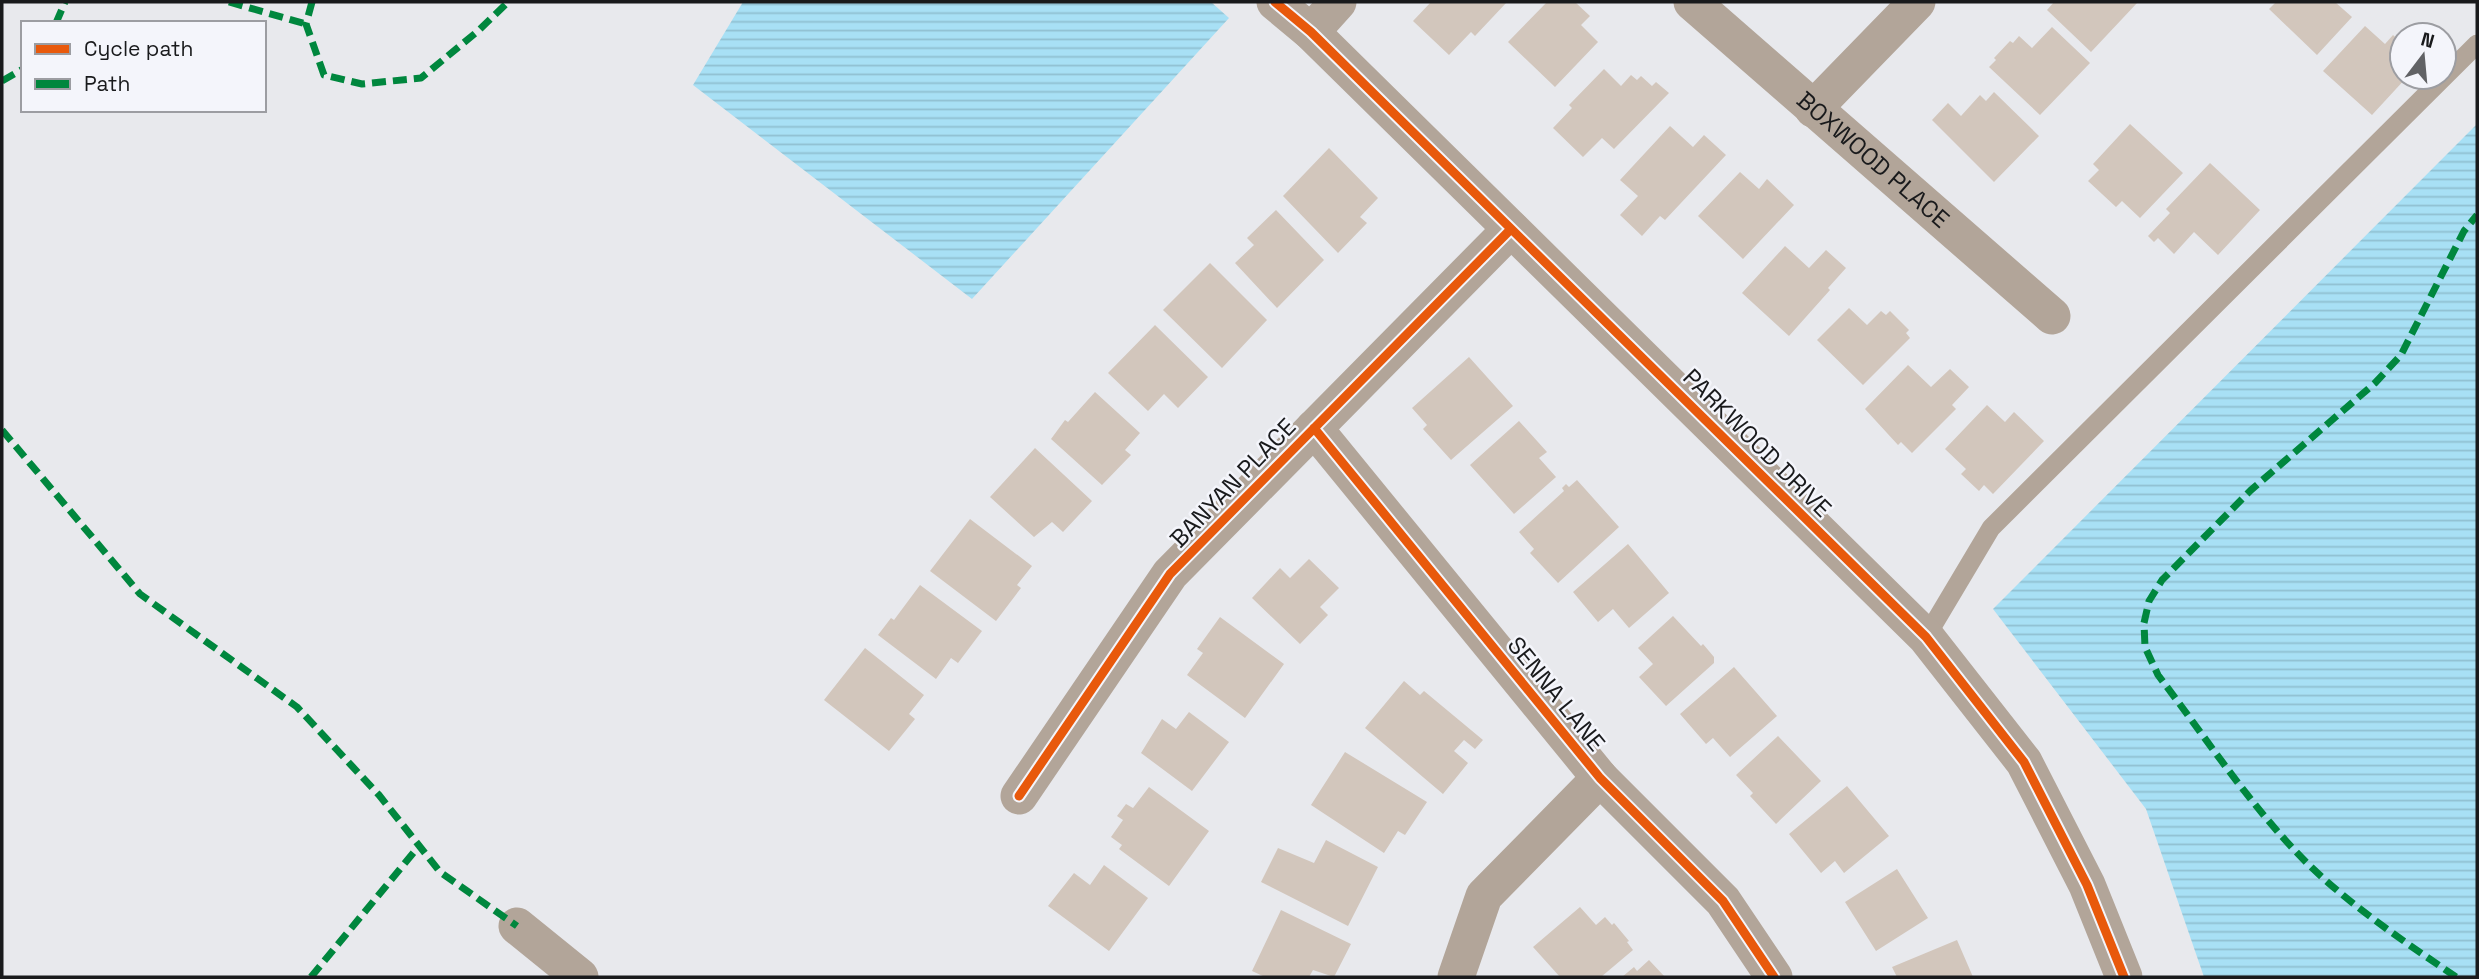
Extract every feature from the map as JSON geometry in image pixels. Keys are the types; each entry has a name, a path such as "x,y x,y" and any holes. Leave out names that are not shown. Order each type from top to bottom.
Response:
{"street":[{"name":"PARKWOOD DRIVE","path":"1275,2 1311,32 1926,637 2024,762 2087,885 2123,977"},
{"path":"1311,32 1338,2"},
{"name":"BOXWOOD PLACE","path":"1692,2 2052,316"},
{"path":"1813,109 1917,2"},
{"name":"BANYAN PLACE","path":"1019,796 1170,575 1511,229"},
{"name":"SENNA LANE","path":"1314,428 1600,778 1723,901 1774,977"},
{"path":"1456,977 1484,895 1600,778"},
{"path":"517,926 580,977"}],"lane":[{"path":"1926,637 1991,528 2477,44"}],"water":[{"path":"743,2 1211,2 1229,18 972,299 693,85"},
{"path":"2477,124 2477,977 2204,977 2146,809 1993,609"}],"building":[{"path":"1431,2 1507,2 1475,36 1471,32 1449,55 1413,21"},
{"path":"1547,2 1575,2 1590,16 1581,25 1598,42 1555,87 1508,42"},
{"path":"2054,2 2138,2 2091,52 2047,10"},
{"path":"2276,2 2335,2 2352,17 2317,55 2269,9"},
{"path":"2365,26 2385,44 2388,41 2388,91 2394,91 2372,115 2323,71"},
{"path":"2052,27 2090,63 2040,115 1989,67 2010,41 2013,43 2019,36 2032,48"},
{"path":"1604,69 1621,86 1631,75 1637,80 1641,76 1652,86 1656,82 1669,93 1614,149 1602,138 1583,157 1553,128 1572,108 1569,105"},
{"path":"1994,92 2039,136 1994,182 1932,120 1948,103 1961,116 1980,95 1986,101"},
{"path":"2130,124 2183,173 2140,218 2122,201 2116,207 2088,181 2099,170 2093,164"},
{"path":"1670,126 1693,147 1704,135 1726,155 1665,220 1660,216 1642,236 1620,215 1638,196 1620,180"},
{"path":"1329,148 1378,198 1360,217 1367,223 1338,253 1283,196"},
{"path":"2210,163 2260,210 2218,255 2194,232 2174,254 2158,238 2154,242 2148,236 2170,213 2166,209"},
{"path":"1740,172 1759,189 1767,179 1794,205 1743,259 1698,216"},
{"path":"1276,210 1324,260 1277,308 1235,263 1254,245 1247,238"},
{"path":"1785,246 1809,268 1826,250 1846,268 1789,336 1742,293"},
{"path":"1210,263 1267,320 1222,368 1163,310"},
{"path":"1849,308 1867,325 1881,311 1886,315 1890,311 1909,330 1906,333 1910,338 1863,385 1817,340"},
{"path":"1155,325 1208,377 1178,408 1164,394 1148,411 1108,373"},
{"path":"1469,357 1513,406 1451,460 1423,429 1427,425 1412,408"},
{"path":"1908,365 1931,387 1950,369 1969,387 1952,405 1956,409 1912,453 1901,442 1898,445 1865,409"},
{"path":"1095,392 1140,433 1125,450 1131,455 1102,485 1051,439 1065,420 1068,422"},
{"path":"1987,405 2005,422 2014,412 2044,441 1993,494 1984,485 1979,491 1961,474 1966,469 1945,449"},
{"path":"1519,421 1547,452 1539,458 1556,477 1514,514 1470,465"},
{"path":"1035,448 1092,501 1063,532 1052,522 1034,537 990,497"},
{"path":"1577,480 1619,527 1558,583 1530,553 1534,549 1519,532 1564,491 1562,488 1566,484 1569,487"},
{"path":"970,519 1032,566 1017,585 1021,588 996,621 930,571"},
{"path":"1628,544 1669,593 1629,628 1613,609 1598,622 1573,592"},
{"path":"1309,559 1339,588 1320,607 1328,615 1300,644 1252,598 1280,568 1290,578"},
{"path":"920,585 982,631 958,663 951,658 936,679 878,635 891,618 894,620"},
{"path":"1673,616 1701,646 1703,644 1714,657 1714,663 1666,706 1639,677 1653,664 1638,648"},
{"path":"1220,617 1284,664 1245,718 1187,675 1203,653 1197,649"},
{"path":"865,648 924,695 909,714 915,719 889,751 824,700"},
{"path":"1734,667 1777,716 1730,757 1713,738 1706,744 1680,714"},
{"path":"1404,681 1420,695 1424,691 1483,740 1475,749 1464,740 1454,751 1468,763 1443,794 1365,728"},
{"path":"1189,712 1229,742 1192,791 1141,753 1162,719 1176,729"},
{"path":"1778,736 1821,781 1776,824 1750,796 1753,793 1736,775"},
{"path":"1345,752 1427,802 1405,835 1398,831 1384,853 1311,805"},
{"path":"1847,786 1889,836 1844,873 1835,861 1821,873 1789,834"},
{"path":"1149,787 1209,831 1169,886 1119,849 1122,845 1111,837 1123,820 1117,816 1126,804 1133,808"},
{"path":"1326,840 1378,867 1348,926 1261,882 1278,848 1314,863"},
{"path":"1104,865 1148,898 1109,951 1048,906 1074,873 1090,885"},
{"path":"1897,869 1928,918 1876,951 1845,902"},
{"path":"1580,907 1596,925 1605,917 1612,925 1614,923 1633,950 1601,977 1560,977 1533,947"},
{"path":"1281,910 1351,944 1334,977 1313,970 1309,977 1265,977 1252,971"},
{"path":"1957,940 1973,977 1897,977 1892,967"},
{"path":"1649,960 1665,977 1622,977 1634,967 1637,971"}],"marked path":[{"path":"57,21 65,2"},
{"path":"229,2 306,24"},
{"path":"312,2 306,24 324,75 362,84 421,78 478,31 508,2"},
{"path":"2,81 21,70"},
{"path":"2456,977 2360,909 2324,879 2286,841 2248,796 2158,675 2145,647 2144,623 2149,601 2162,580 2251,490 2375,383 2401,355 2464,231 2477,215"},
{"path":"2,430 140,594 297,707 379,795 440,872 517,926"},
{"path":"311,977 419,846"}],"cycle path":[{"path":"1275,2 1311,32 1926,637 2024,762 2087,885 2124,977"},
{"path":"1019,796 1170,574 1511,229"},
{"path":"1314,428 1600,778 1723,901 1774,977"}]}
